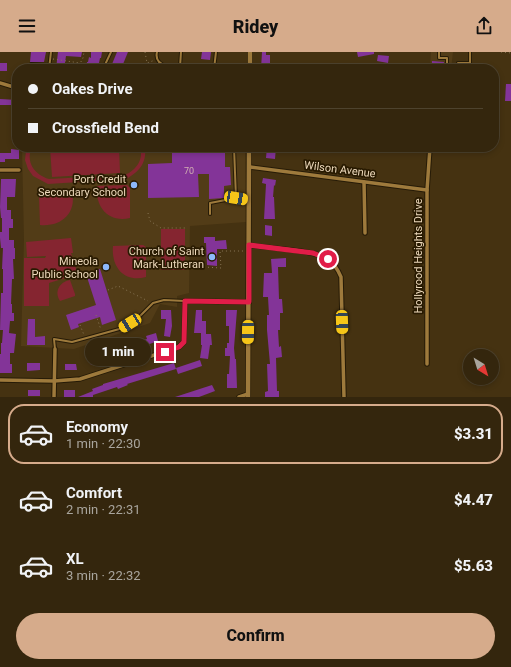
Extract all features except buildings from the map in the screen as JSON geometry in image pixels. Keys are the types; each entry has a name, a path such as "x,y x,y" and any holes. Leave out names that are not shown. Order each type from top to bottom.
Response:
{"street":[{"path":"250,52 250,64"},
{"path":"0,83 12,87"},
{"path":"239,397 248,395 250,152"},
{"name":"Hollyrood Heights Drive","path":"427,364 427,190 430,152"},
{"name":"Wilson Avenue","path":"250,167 427,190"},
{"path":"0,170 19,170"},
{"path":"364,182 365,233"},
{"path":"249,245 313,253 328,259 336,267 341,277 344,397"},
{"path":"0,380 54,381 80,379 179,347 184,342 185,301 249,302"},
{"path":"54,397 55,348"}],"lane":[{"path":"49,64 51,52"},
{"path":"106,64 111,52"},
{"path":"157,52 156,57 159,64"},
{"path":"180,64 181,52"},
{"path":"215,64 216,52"},
{"path":"439,52 439,58 447,58 447,64"},
{"path":"458,63 469,63 470,52"},
{"path":"234,152 236,198"},
{"path":"210,214 210,203 223,202 236,198 249,201"},
{"path":"55,348 54,339 72,342 123,328 137,319 153,303 164,300 185,301"}],"path":[{"path":"50,59 80,63 84,52"},
{"path":"145,52 148,63 157,59"},
{"path":"501,52 511,53"},
{"path":"148,214 150,221 161,228 185,228"},
{"path":"204,267 221,268 220,251 244,251"},
{"path":"204,264 204,270"},
{"path":"108,290 118,286 148,301"},
{"path":"96,315 102,333"},
{"path":"80,325 85,338"}],"shaded area":[{"path":"431,52 453,52 452,64 430,64"},
{"path":"22,152 245,152 246,222 190,226 189,293 177,296 177,307 160,304 150,323 74,349 21,346 24,240"},
{"path":"26,152 30,152 30,158 33,167 39,174 49,179 125,175 136,167 140,160 141,152 145,152 145,158 141,166 135,173 126,179 48,184 33,176 28,169 25,160"},
{"path":"50,152 119,152 120,173 52,177"},
{"path":"127,185 130,188 130,218 122,219 109,216 104,212 98,201 97,186"},
{"path":"41,192 72,192 72,207 65,218 54,224 40,225 39,195"},
{"path":"161,229 185,229 185,270 161,270"},
{"path":"71,238 73,253 71,253 77,272 75,275 49,283 49,306 24,306 24,258 45,258 46,256 27,257 26,242"},
{"path":"143,245 146,247 146,277 131,278 120,272 114,261 113,246"},
{"path":"70,280 75,296 60,301 57,294 60,285"}],"place":[{"name":"Port Credit Secondary School","path":"134,185"},
{"name":"Church of Saint Mark-Lutheran","path":"212,257"},
{"name":"Mineola Public School","path":"106,267"}],"route":[{"path":"165,352 179,347 184,342 185,301 249,302 249,245 313,253 328,259"}]}
